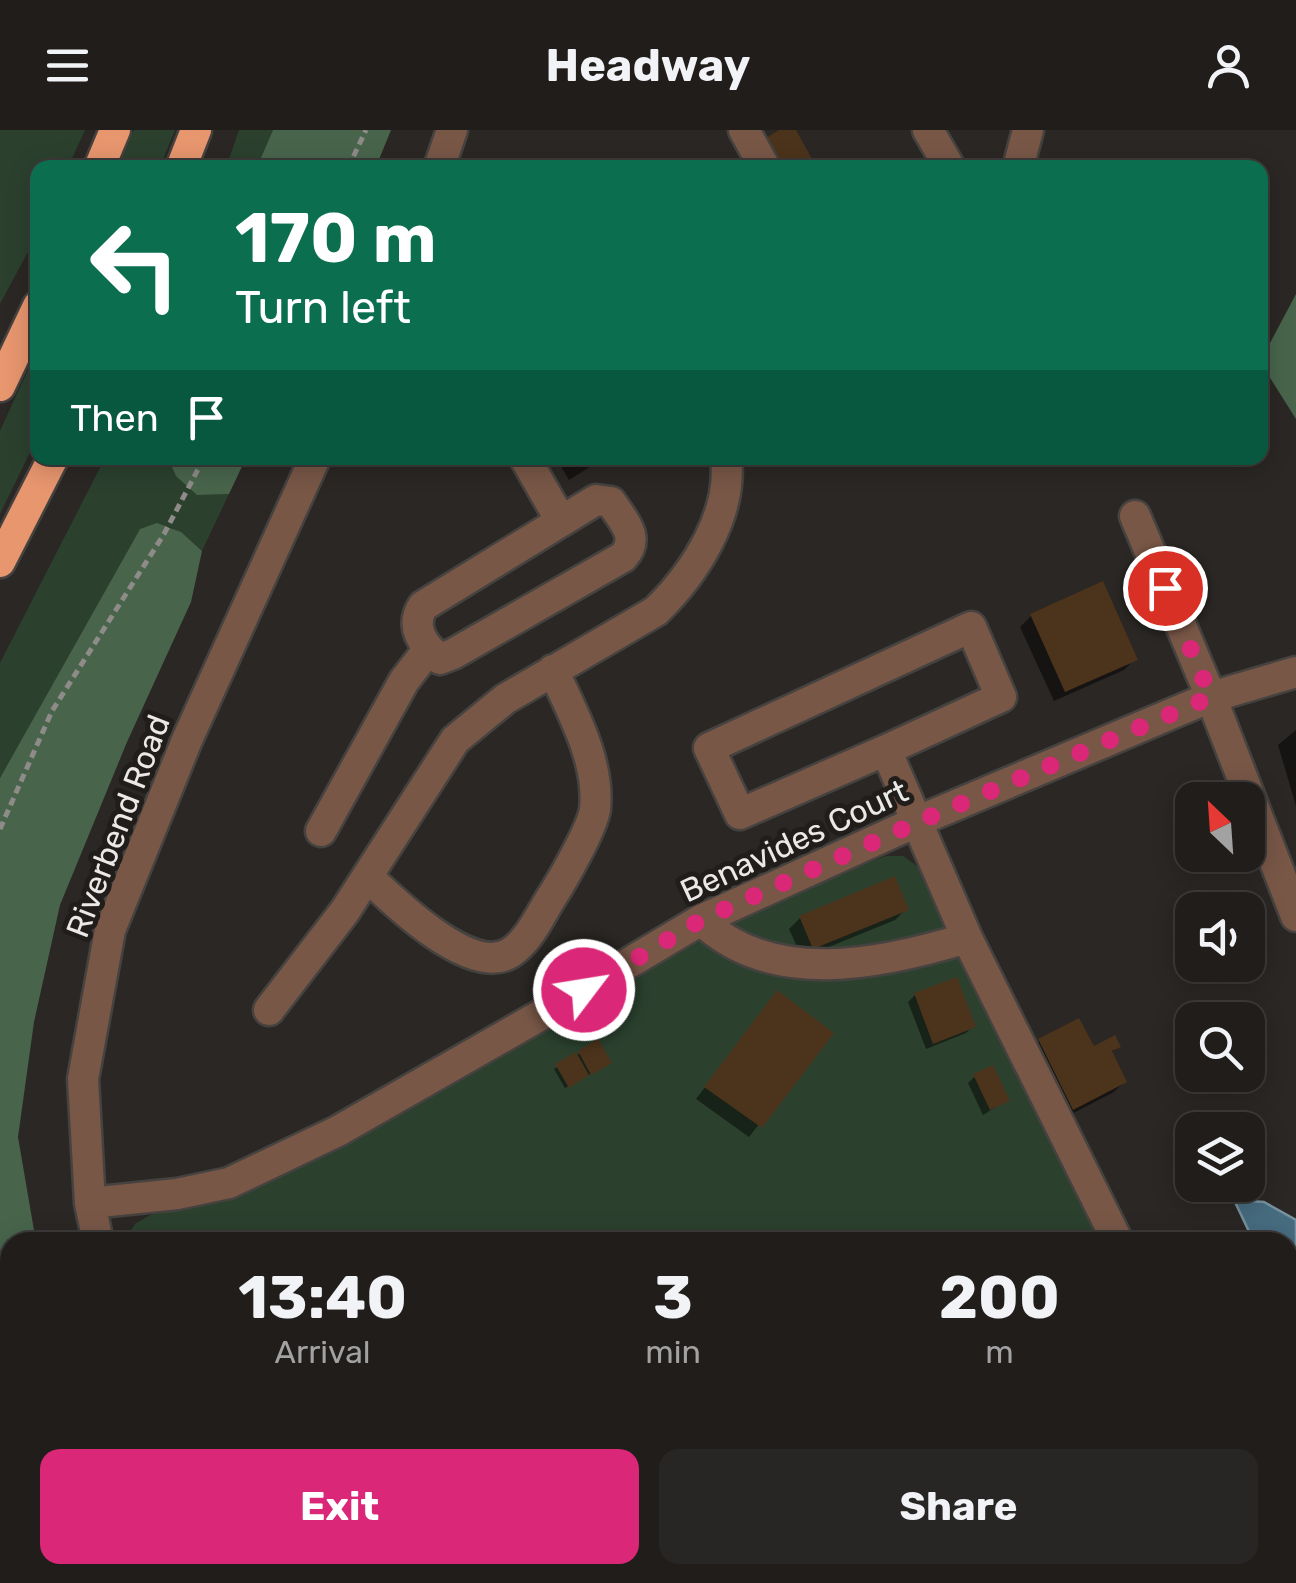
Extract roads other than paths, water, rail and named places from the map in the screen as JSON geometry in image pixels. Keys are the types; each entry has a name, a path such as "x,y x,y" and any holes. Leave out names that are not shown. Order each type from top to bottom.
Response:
{"highway":[{"path":"102,160 115,130"},
{"path":"185,160 196,130"},
{"path":"0,360 30,309"},
{"path":"0,386 30,323"},
{"path":"0,562 50,465"}],"street":[{"path":"442,160 452,130"},
{"path":"744,130 760,160"},
{"path":"928,130 945,160"},
{"path":"1020,160 1028,130"},
{"name":"Riverbend Road","path":"96,1232 90,1203 83,1078 110,930 187,740 312,465"},
{"path":"529,465 561,521"},
{"path":"269,1010 368,877 455,740 504,699 656,611 694,569 729,480 727,465"},
{"path":"596,500 611,502 632,535 632,548 623,557 453,654 440,658 428,650 416,617 423,606 561,521 596,500"},
{"path":"1135,516 1296,916"},
{"path":"972,627 1001,698 886,750 740,814 709,748 972,627"},
{"path":"321,831 404,680 428,650"},
{"path":"368,877 419,923 469,952 483,957 506,956 523,942 557,889 595,811 593,771 553,670"},
{"name":"Benavides Court","path":"90,1203 177,1194 229,1183 372,1112 701,920 1211,697 1296,672"},
{"path":"886,750 967,938 1113,1232"},
{"path":"701,920 719,938 767,957 810,966 862,962 967,938"}],"water":[{"path":"1235,1202 1264,1202 1296,1220 1296,1232 1249,1232"}]}
